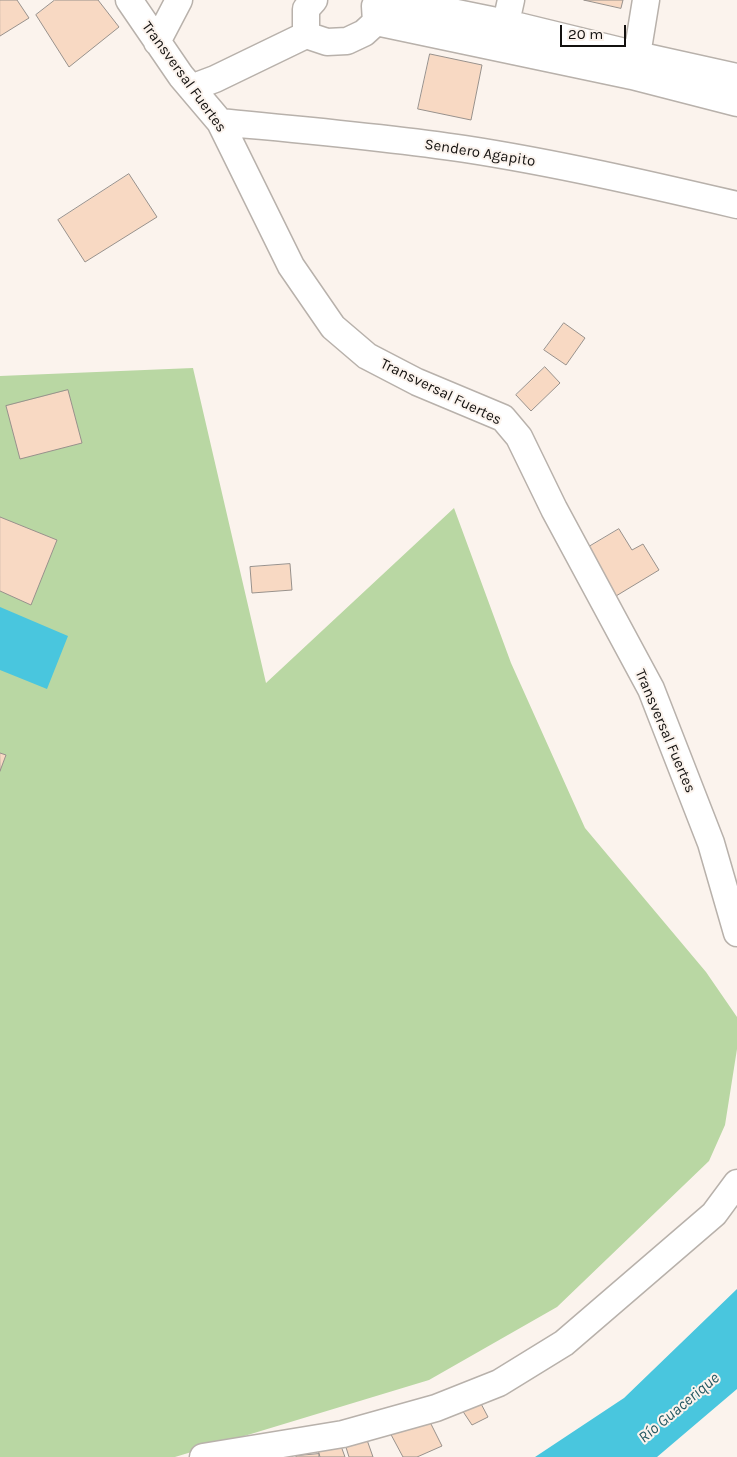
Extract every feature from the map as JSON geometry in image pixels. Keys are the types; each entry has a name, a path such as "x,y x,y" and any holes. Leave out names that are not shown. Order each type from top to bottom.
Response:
{"street":[{"name":"Transversal Fuertes","path":"129,0 191,88 220,122 291,266 333,327 367,356 417,382 502,418 520,437 554,509 651,689 710,843 737,933"},
{"path":"158,42 179,0"},
{"path":"306,35 306,9 314,0"},
{"path":"634,66 646,0"},
{"path":"191,88 215,79 306,35 327,42 348,40 364,33 378,7 403,2 506,23 737,103"},
{"path":"634,66 737,77"},
{"name":"Sendero Agapito","path":"220,122 386,138 466,149 528,160 737,205"},
{"path":"203,1457 343,1434 436,1408 499,1383 564,1343 714,1214 737,1183"}],"green space":[{"path":"193,368 266,683 454,508 511,663 585,828 706,972 737,1017 737,1049 725,1125 709,1161 557,1307 429,1380 175,1457 0,1457 0,376"}],"water":[{"path":"0,607 68,636 47,689 0,670"},
{"name":"Río Guacerique","path":"737,1289 737,1389 657,1457 535,1457 624,1398"}],"building":[{"path":"0,0 17,0 29,18 0,36"},
{"path":"55,0 98,0 119,27 69,67 36,15"},
{"path":"584,0 623,0 621,8"},
{"path":"430,54 482,65 471,120 418,109"},
{"path":"129,174 157,217 85,262 58,220"},
{"path":"564,323 585,338 566,365 544,350"},
{"path":"545,367 560,383 531,411 516,395"},
{"path":"68,390 82,443 20,459 6,406"},
{"path":"0,517 57,540 31,605 0,591"},
{"path":"619,529 632,550 643,544 659,570 616,596 587,548"},
{"path":"290,564 292,590 252,593 250,567"},
{"path":"0,753 6,755 0,771"},
{"path":"478,1398 488,1417 472,1425 460,1407"},
{"path":"427,1416 442,1446 417,1457 403,1457 388,1429"},
{"path":"366,1437 373,1457 349,1457 345,1444"},
{"path":"341,1446 345,1457 320,1457 318,1450"},
{"path":"319,1454 319,1457 296,1457 296,1456"}]}
